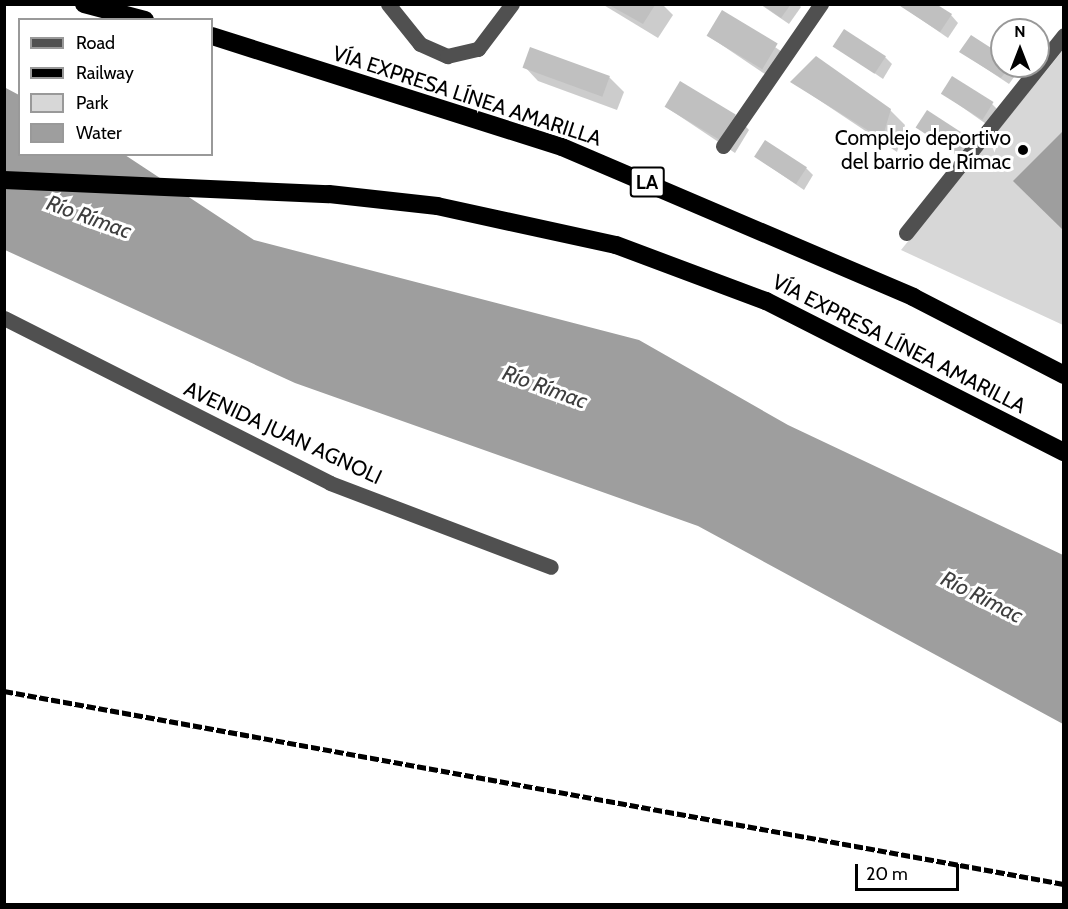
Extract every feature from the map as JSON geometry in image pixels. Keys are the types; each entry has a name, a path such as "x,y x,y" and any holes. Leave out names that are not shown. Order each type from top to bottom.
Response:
{"highway":[{"path":"84,4 137,18"},
{"name":"VÍA EXPRESA LÍNEA AMARILLA","path":"213,36 562,147 913,297 1064,375"},
{"name":"VÍA EXPRESA LÍNEA AMARILLA","path":"4,180 329,194 437,206 616,245 766,301 1064,452"}],"street":[{"path":"388,4 420,44 447,56 478,49 512,4"},
{"path":"723,146 821,4"},
{"path":"906,232 1064,35"},
{"name":"AVENIDA JUAN AGNOLI","path":"4,318 330,483 552,567"}],"green space":[{"name":"Complejo deportivo del barrio de Rímac","path":"1063,50 1063,325 901,250 1040,78 1050,78 1050,66"}],"water":[{"name":"Río Rímac","path":"4,87 18,94 18,156 127,156 254,240 639,340 788,425 1063,555 1063,724 698,526 295,383 5,250"},
{"path":"1063,131 1063,230 1013,181"}],"building":[{"path":"761,4 791,4 781,18"},
{"path":"897,4 936,4 952,14 940,32"},
{"path":"609,5 655,5 643,24"},
{"path":"722,10 778,43 762,69 707,36"},
{"path":"844,29 886,56 874,74 833,47"},
{"path":"971,35 990,47 990,71 959,52"},
{"path":"530,47 610,76 602,97 522,68"},
{"path":"816,56 891,109 882,139 790,82"},
{"path":"952,76 994,102 982,120 941,94"},
{"path":"680,81 736,114 720,140 665,107"},
{"path":"927,110 969,137 957,155 916,128"},
{"path":"765,140 807,167 796,184 754,157"}],"railway":[{"path":"4,691 1064,884"}],"place":[{"name":"Complejo deportivo del barrio de Rímac","path":"1023,150"}]}
